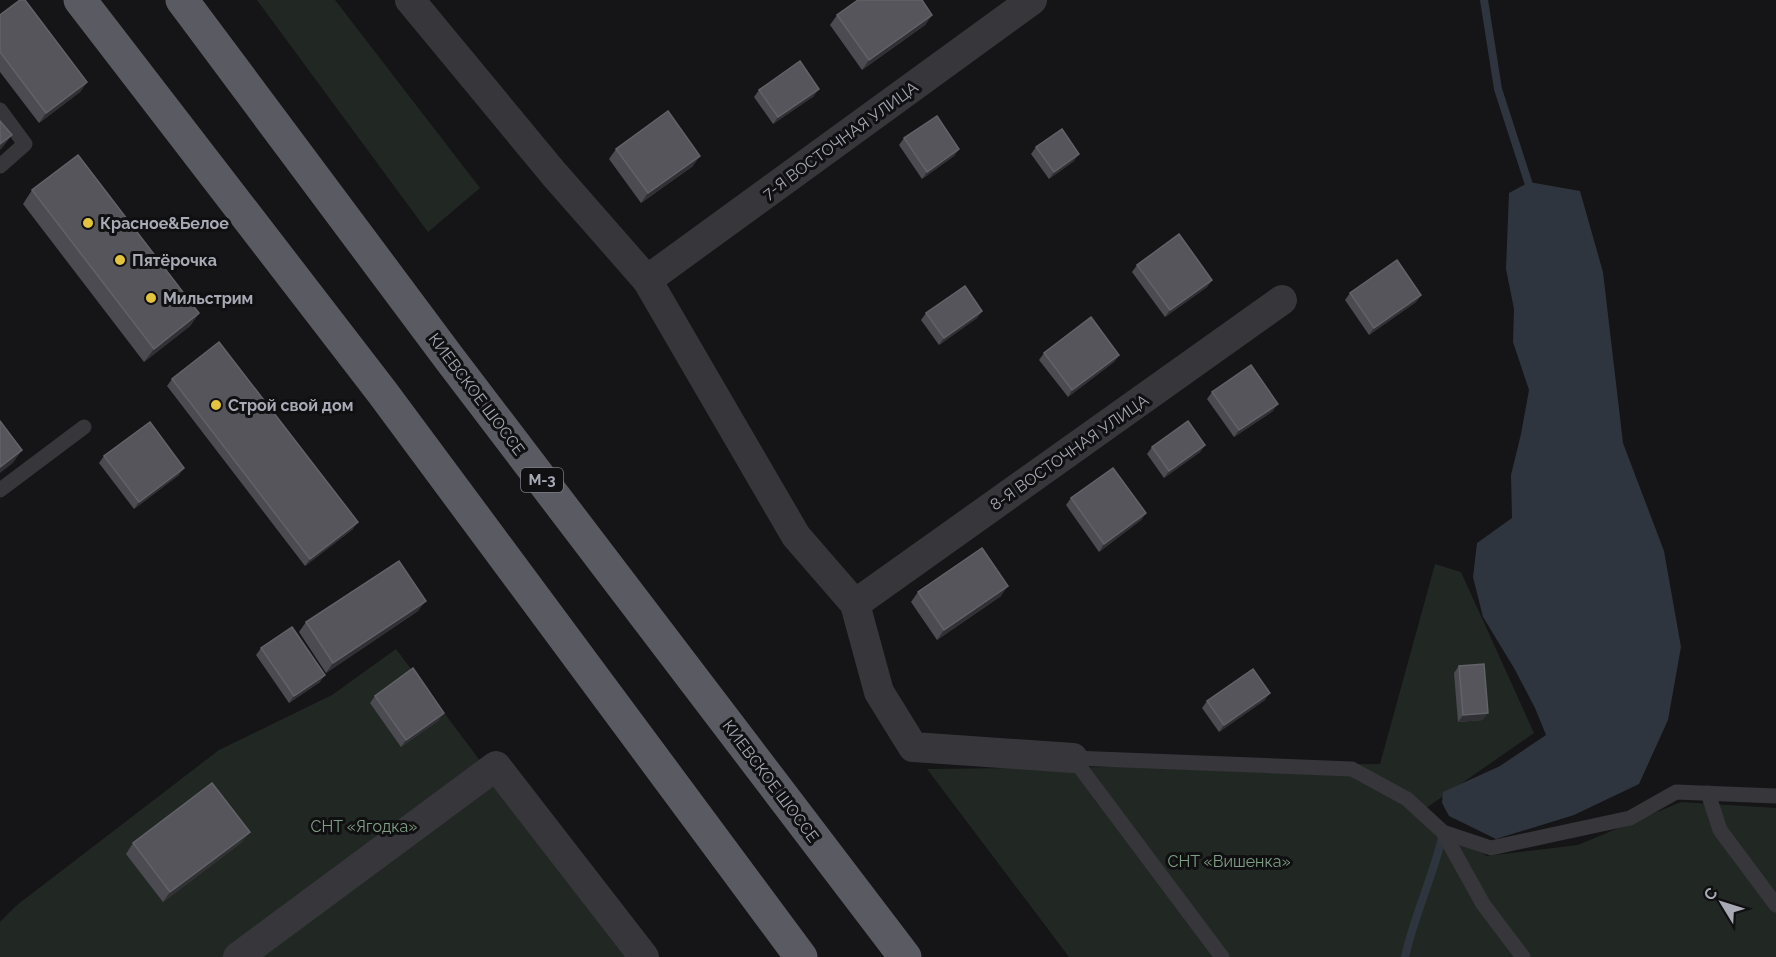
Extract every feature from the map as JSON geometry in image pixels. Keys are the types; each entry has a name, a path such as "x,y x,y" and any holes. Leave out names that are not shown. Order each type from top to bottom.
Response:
{"highway":[{"path":"80,0 382,392 792,954"},
{"name":"КИЕВСКОЕ ШОССЕ","path":"182,0 449,358 905,957"}],"street":[{"path":"410,0 554,174 647,280 796,536 855,604 879,692 914,747 1073,758"},
{"name":"7-Я ВОСТОЧНАЯ УЛИЦА","path":"647,280 1032,0"},
{"name":"8-Я ВОСТОЧНАЯ УЛИЦА","path":"855,604 1282,300"},
{"path":"238,957 496,766 644,957"}],"lane":[{"path":"0,110 24,144 0,166"},
{"path":"0,490 84,426"},
{"path":"1073,758 1352,769 1407,799 1443,832 1483,904 1523,957"},
{"path":"1073,758 1222,957"},
{"path":"1443,832 1491,848 1630,818 1676,792 1776,796"},
{"path":"1708,793 1720,830 1776,905"}],"green space":[{"path":"257,0 335,0 480,188 428,232"},
{"name":"СНТ «Вишенка»","path":"1435,564 1461,572 1534,733 1419,813 1487,856 1578,845 1681,802 1776,808 1776,957 1069,957 927,769 1380,764"},
{"name":"СНТ «Ягодка»","path":"396,649 628,957 0,957 0,922 17,905 219,750 332,695"}],"shaded area":[{"path":"1529,182 1580,191 1603,272 1623,443 1664,551 1681,647 1668,720 1639,784 1574,815 1496,839 1449,816 1442,803 1443,792 1500,766 1546,735 1514,668 1483,617 1473,577 1477,543 1512,518 1511,475 1529,390 1513,342 1514,309 1506,269 1509,193"}],"building":[{"path":"20,0 25,0 87,82 46,113 0,52 0,15"},
{"path":"858,0 922,0 932,15 869,60 837,15"},
{"path":"800,61 819,89 778,117 759,90"},
{"path":"668,111 700,156 648,193 616,149"},
{"path":"937,116 959,149 927,172 904,138"},
{"path":"0,121 12,135 0,144"},
{"path":"1062,129 1079,154 1054,172 1036,147"},
{"path":"78,155 199,313 154,349 32,190"},
{"path":"1179,234 1212,280 1170,310 1137,265"},
{"path":"1397,260 1421,295 1374,328 1350,293"},
{"path":"965,286 982,311 944,338 926,313"},
{"path":"1091,317 1119,355 1072,390 1044,353"},
{"path":"219,342 358,522 310,559 172,379"},
{"path":"1251,365 1278,404 1239,430 1212,392"},
{"path":"0,421 22,450 0,467"},
{"path":"1188,421 1205,445 1169,471 1152,447"},
{"path":"150,422 184,468 139,502 104,456"},
{"path":"1113,468 1146,513 1104,544 1071,498"},
{"path":"982,548 1008,586 944,630 918,592"},
{"path":"399,561 426,601 333,663 306,622"},
{"path":"292,627 325,675 294,696 261,648"},
{"path":"1484,664 1488,713 1463,715 1459,666"},
{"path":"413,668 444,713 406,740 375,696"},
{"path":"1253,669 1270,693 1224,725 1207,701"},
{"path":"212,783 250,832 170,892 133,843"}],"waterway":[{"path":"1484,0 1498,89 1531,191"},
{"path":"1405,957 1442,838"}],"place":[{"name":"Красное&Белое","path":"88,223"},
{"name":"Пятёрочка","path":"120,260"},
{"name":"Мильстрим","path":"151,298"},
{"name":"Строй свой дом","path":"216,405"}]}
